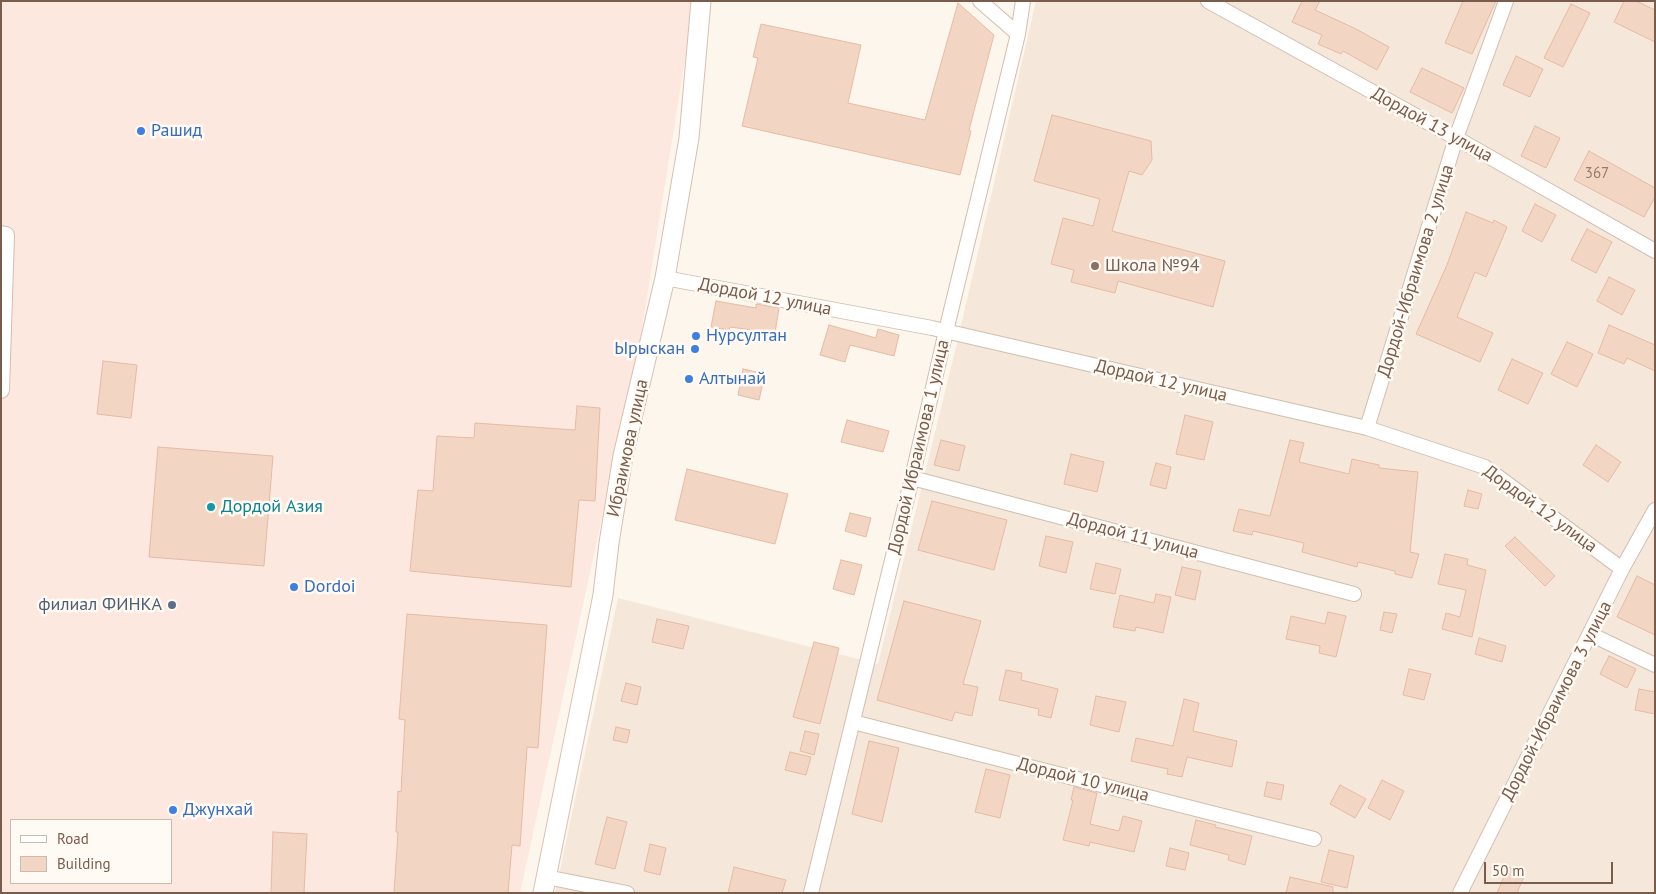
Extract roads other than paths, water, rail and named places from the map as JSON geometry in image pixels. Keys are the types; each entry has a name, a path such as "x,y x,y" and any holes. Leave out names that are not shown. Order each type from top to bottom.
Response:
{"main road":[{"name":"Ибраимова улица","path":"545,885 603,595 623,456 665,278 688,138 700,1"}],"street":[{"path":"980,1 1018,34"},
{"name":"Дордой Ибраимова 1 улица","path":"811,893 1018,34 1022,1"},
{"name":"Дордой 13 улица","path":"1208,1 1655,251"},
{"name":"Дордой-Ибраимова 2 улица","path":"1368,428 1456,138 1506,1"},
{"path":"1,234 6,235 1,390"},
{"name":"Дордой 12 улица","path":"665,278 946,332 1368,428 1485,467 1622,569"},
{"name":"Дордой 11 улица","path":"912,478 1354,594"},
{"name":"Дордой-Ибраимова 3 улица","path":"1460,893 1622,569 1655,510"},
{"path":"1590,634 1655,665"},
{"name":"Дордой 10 улица","path":"853,722 1314,839"},
{"path":"545,885 627,893"}],"place":[{"name":"Рашид","path":"141,131"},
{"name":"Школа №94","path":"1095,266"},
{"name":"Нурсултан","path":"696,336"},
{"name":"Ырыскан","path":"695,349"},
{"name":"Алтынай","path":"689,379"},
{"name":"Дордой Азия","path":"211,507"},
{"name":"Dordoi","path":"294,587"},
{"name":"филиал ФИНКА","path":"172,605"},
{"name":"Джунхай","path":"173,810"}]}
